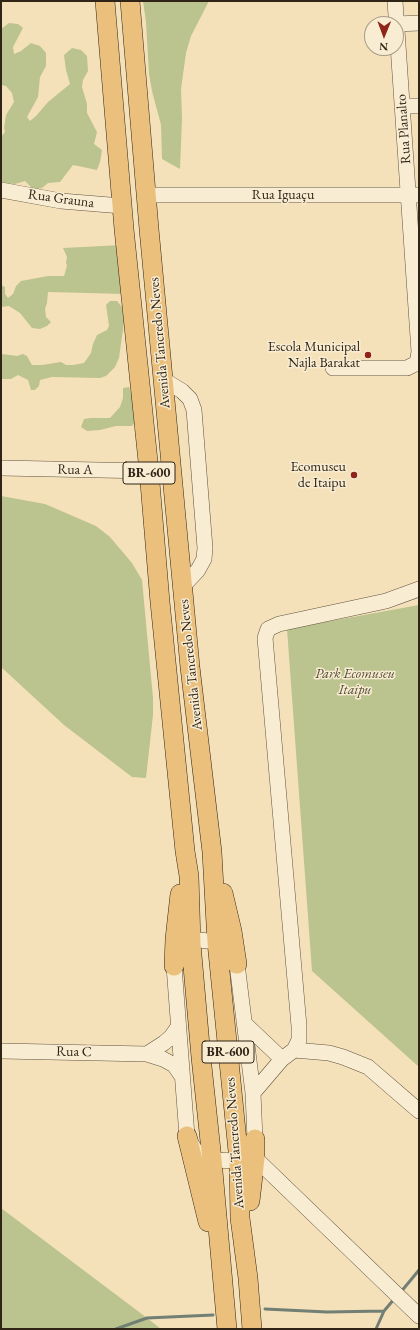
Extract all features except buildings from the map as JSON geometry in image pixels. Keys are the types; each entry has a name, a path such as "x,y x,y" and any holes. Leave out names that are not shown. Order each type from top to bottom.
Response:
{"main road":[{"name":"Avenida Tancredo Neves","path":"105,1 122,206 149,471 160,602 185,851 189,876 191,944 201,1064 212,1160 227,1329"},
{"name":"Avenida Tancredo Neves","path":"130,1 146,195 190,667 212,852 217,942 250,1153 250,1252 248,1278 252,1329"},
{"path":"174,966 175,939 185,851"},
{"path":"212,852 232,931 238,964"},
{"path":"187,1136 222,1277"}],"street":[{"name":"Rua Planalto","path":"395,1 396,16"},
{"path":"404,24 419,24"},
{"name":"Rua Planalto","path":"333,368 407,368 417,363 419,352 414,195 403,106 399,56"},
{"path":"403,106 419,106"},
{"name":"Rua Grauna","path":"1,190 62,201 122,206"},
{"name":"Rua Iguaçu","path":"146,195 414,195"},
{"path":"164,380 182,390 190,399 194,410 205,548 204,559 198,570 183,586"},
{"name":"Rua A","path":"1,468 149,471"},
{"path":"253,1093 282,1059 294,1050 299,1040 265,638 268,629 279,624 386,601 419,589"},
{"path":"250,1153 212,1160 195,1150 187,1136 181,1075 174,966 177,956 191,944 199,940 217,942 227,950 238,964 253,1093 250,1153 419,1316"},
{"path":"245,1024 282,1059"},
{"path":"147,1054 171,1037 178,1027"},
{"path":"294,1050 329,1053 368,1067 419,1111"},
{"name":"Rua C","path":"1,1051 147,1054 163,1058 174,1064 181,1075"}],"green space":[{"path":"143,1 209,1 191,36 186,53 181,89 182,119 180,169 162,159 161,125 149,74 146,22"},
{"path":"9,23 18,24 23,28 13,47 14,54 21,51 31,43 40,46 46,53 46,66 40,77 38,97 27,117 30,121 48,102 70,84 64,55 72,48 81,50 87,56 88,71 83,80 82,87 87,104 87,113 97,132 94,144 102,150 97,170 73,165 60,182 48,183 42,188 38,189 32,188 25,181 15,184 1,183 1,137 5,132 4,128 6,115 14,102 12,93 6,86 1,85 1,29"},
{"path":"122,245 125,294 48,292 45,309 46,317 51,322 47,326 40,329 32,328 20,313 9,306 1,307 1,285 5,287 5,294 8,298 13,294 16,286 21,281 48,276 64,276 67,266 67,257 63,248"},
{"path":"110,301 117,301 122,307 124,322 119,358 115,367 106,376 100,378 52,377 40,380 39,386 35,390 31,390 28,380 18,375 11,379 2,379 2,354 17,356 23,354 27,356 32,365 61,362 66,365 84,363 91,353 97,335 107,330 109,326 106,305"},
{"path":"129,387 133,399 136,421 132,426 116,426 100,430 87,431 81,427 84,419 110,418 120,407 123,398 123,388"},
{"path":"1,496 45,504 96,526 110,537 132,563 142,580 153,698 153,715 146,778 132,777 64,725 1,667"},
{"name":"Park Ecomuseu Itaipu","path":"419,605 419,1067 312,971 287,629"},
{"path":"1,1208 147,1318 161,1329 1,1329"}],"waterway":[{"path":"400,1293 419,1270"},
{"path":"376,1329 384,1311 395,1298"},
{"path":"265,1309 327,1312 384,1311"},
{"path":"116,1329 147,1318 213,1315"}],"place":[{"name":"Escola Municipal Najla Barakat","path":"368,355"},
{"name":"Ecomuseu de Itaipu","path":"354,475"}]}
